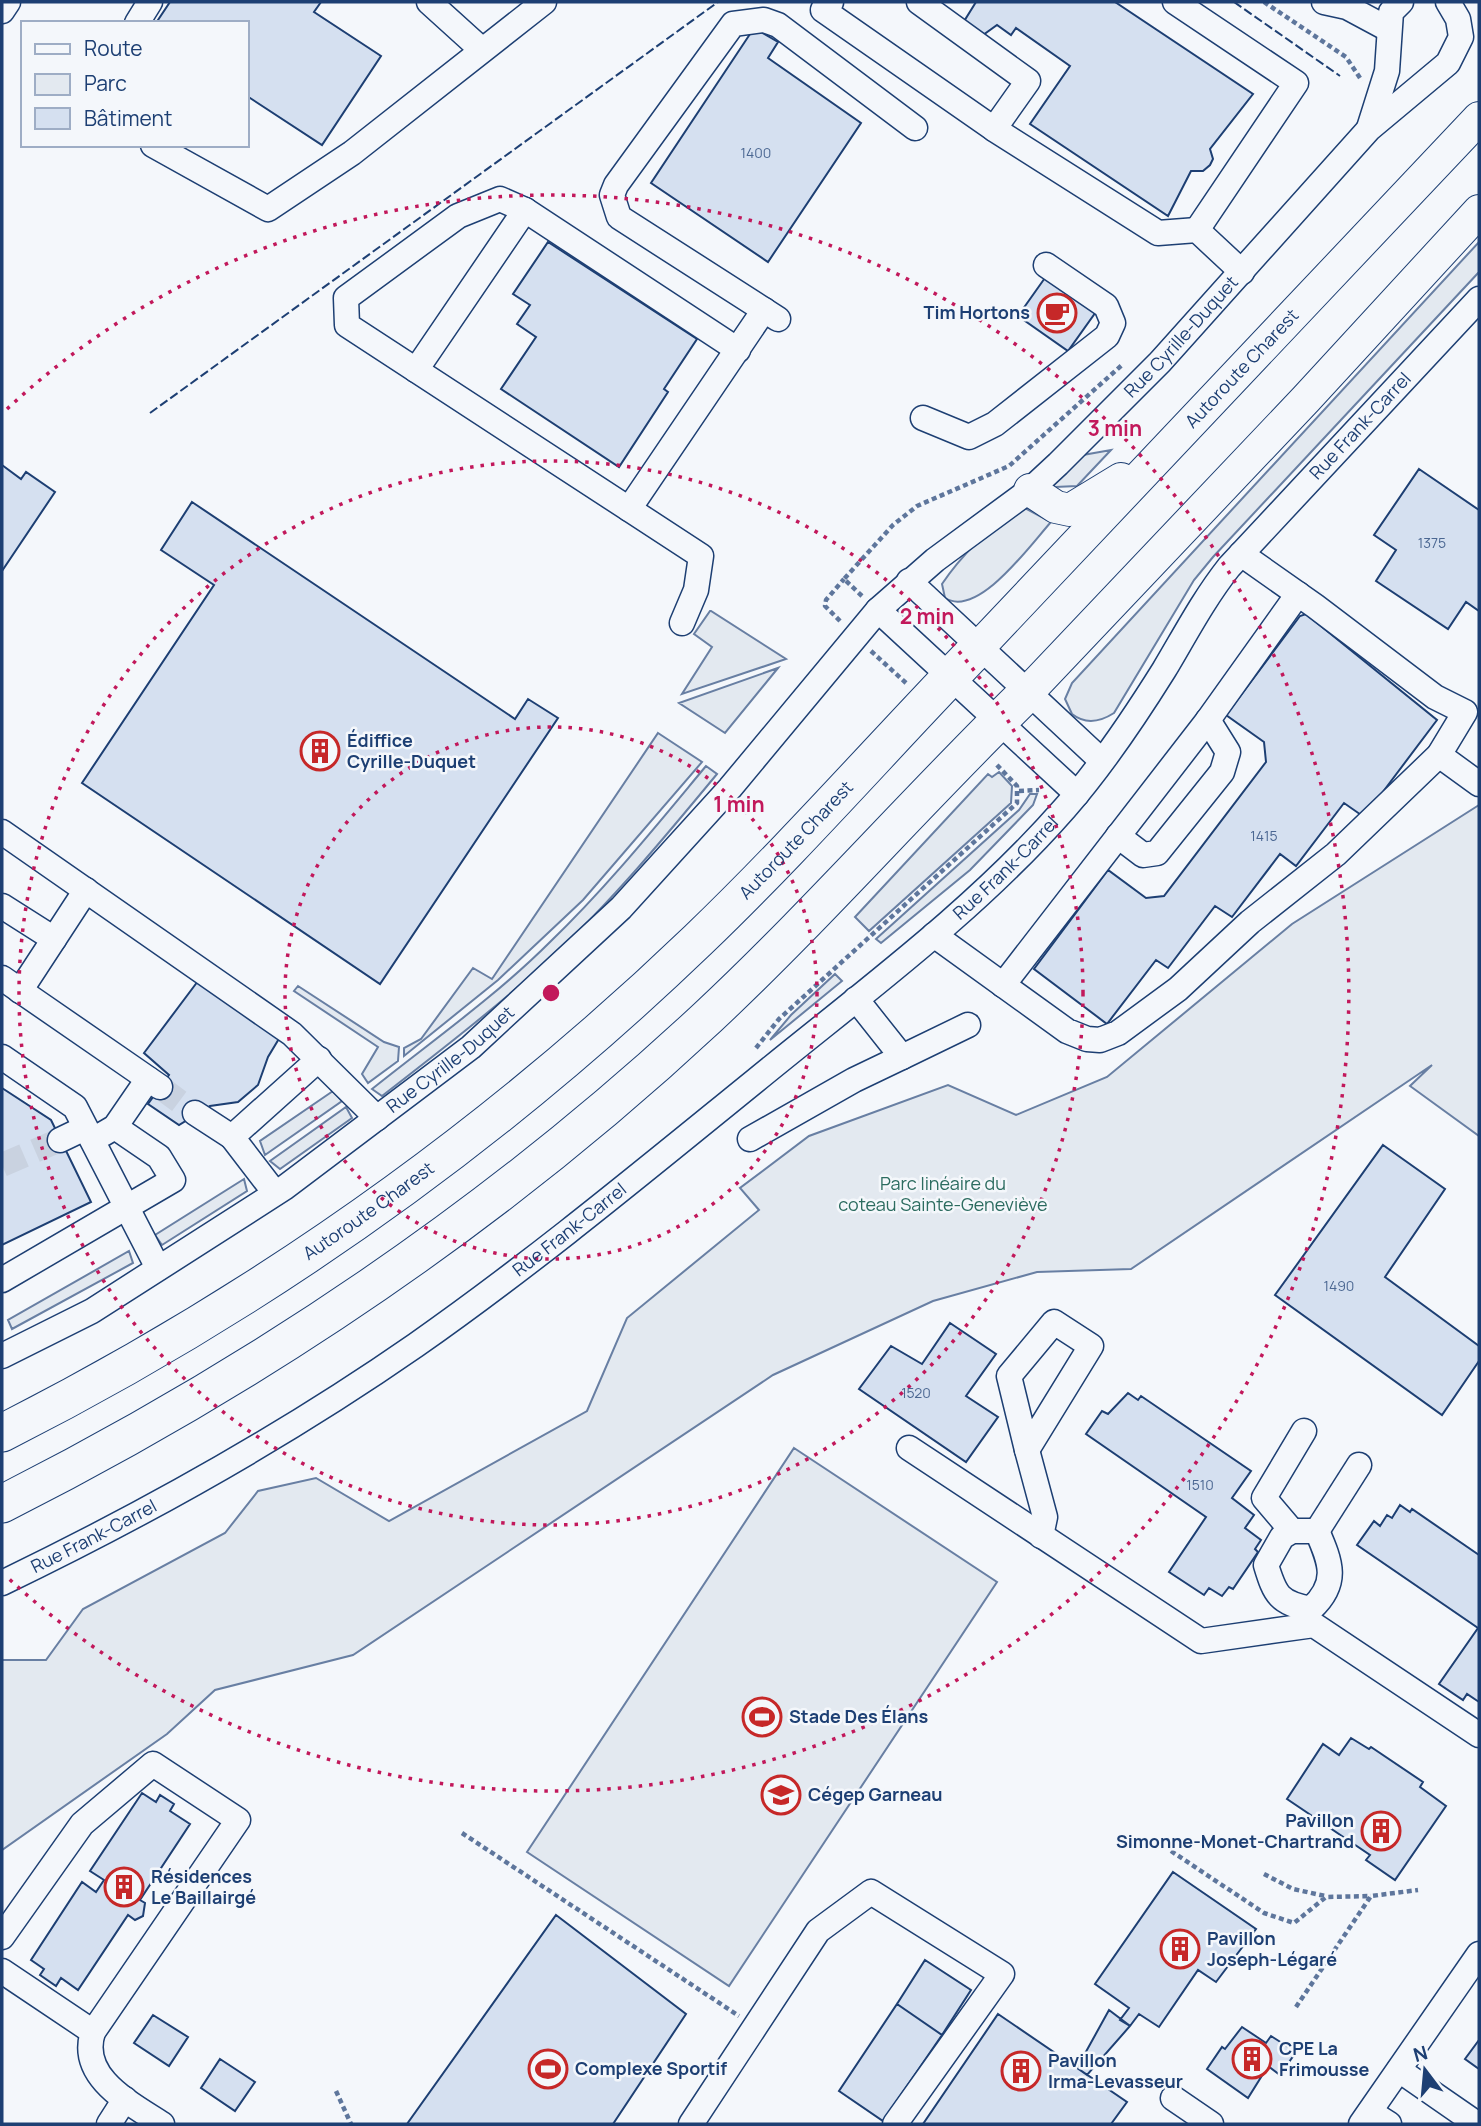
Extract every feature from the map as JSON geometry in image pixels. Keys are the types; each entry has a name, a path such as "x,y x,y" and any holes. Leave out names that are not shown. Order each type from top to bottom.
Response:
{"highway":[{"name":"Autoroute Charest","path":"2,1433 165,1344 278,1275 377,1207 481,1129 562,1062 696,942 782,856 979,647"},
{"path":"2,1504 121,1442 267,1356 387,1277 497,1197 619,1098 724,1002 841,886 1028,692"}],"main road":[{"name":"Autoroute Charest","path":"979,647 1479,118"},
{"path":"1028,692 1306,399 1479,211"},
{"path":"1030,490 1061,510 1075,509 1170,444"}],"street":[{"path":"2,12 8,2"},
{"path":"138,21 150,2"},
{"path":"429,2 482,50"},
{"path":"157,147 268,209 352,153 544,2"},
{"path":"831,2 823,10 994,130 1158,233 1197,230 1242,272"},
{"path":"919,2 1028,81 994,130"},
{"path":"1175,2 1296,83 1197,230"},
{"path":"1324,2 1347,7 1388,29"},
{"name":"Rue Cyrille-Duquet","path":"1369,129 1387,71 1391,12 1401,2"},
{"name":"Rue Cyrille-Duquet","path":"3,1353 92,1311 275,1194 471,1047 621,908 730,788 878,610 909,581 1030,490 1160,362 1369,129 1448,63 1461,37 1458,19 1448,2"},
{"path":"629,509 738,350 771,315 619,217 612,195 733,24 764,20 778,25 915,128"},
{"path":"682,623 696,590 701,556 347,325 346,298 458,216 500,199 525,210 738,350"},
{"path":"416,370 525,210"},
{"path":"923,418 968,437 995,424 1107,336 1113,323 1107,306 1046,265"},
{"name":"Rue Frank-Carrel","path":"2,1583 98,1536 195,1483 416,1345 575,1227 934,935 1003,873 1077,794 1150,692 1204,600 1241,554 1479,299"},
{"path":"934,935 1067,1031 1087,1040 1100,1040 1118,1033 1178,989 1250,922 1336,854 1439,755 1472,715 1435,697 1241,554"},
{"path":"909,581 1102,761"},
{"path":"1003,985 1208,720 1298,594"},
{"path":"878,610 1077,794"},
{"path":"1118,836 1143,855 1157,853 1222,772 1228,752 1208,720"},
{"path":"1439,755 1479,784"},
{"path":"2,832 292,1034 377,1118"},
{"path":"60,1140 116,1127 154,1083 11,984 54,939 86,890"},
{"path":"2,906 54,939"},
{"path":"856,999 902,1057"},
{"path":"750,1139 854,1080 968,1025"},
{"path":"2,1057 75,1107 158,1268"},
{"path":"232,1137 319,1059"},
{"path":"195,1113 232,1137 275,1194"},
{"path":"2,1280 126,1210 173,1180 159,1157 116,1127"},
{"path":"1027,1450 1091,1346 1054,1322 1009,1376 1027,1450 1045,1517 1041,1536"},
{"path":"1292,1531 1264,1498 1304,1431"},
{"path":"909,1448 1201,1642 1313,1617 1327,1595 1331,1576 1326,1551 1317,1531"},
{"path":"1317,1531 1359,1465"},
{"path":"1317,1531 1292,1531 1282,1537 1266,1565 1274,1592 1479,1735"},
{"path":"2,1937 82,1824 153,1764 238,1820 93,2032 88,2047 92,2061 108,2087 162,2124"},
{"path":"691,2124 818,1931 871,1892 1002,1974 895,2124"},
{"path":"1373,2120 1399,2070 1479,1954"},
{"path":"2,1971 93,2032"},
{"path":"1399,2070 1477,2124"},
{"path":"1173,2098 1211,2124"},
{"path":"109,2124 125,2099"}],"path":[{"path":"830,611 825,606 826,600 844,579"},
{"path":"880,659 902,680"},
{"path":"752,1054 779,1019 1012,809 1019,790 1006,773"},
{"path":"462,1833 755,2026"},
{"path":"1171,1852 1265,1913 1294,1923 1326,1897"},
{"path":"1264,1874 1293,1889 1326,1897 1371,1896 1418,1890"},
{"path":"1296,2007 1371,1896"},
{"path":"336,2091 351,2124"}],"green space":[{"path":"1479,242 1479,272 1213,557 1194,580 1114,713 1093,721 1083,720 1072,714 1065,699 1072,683"},
{"path":"1111,450 1077,486 1055,487 1051,483 1083,455"},
{"path":"1021,506 1051,522 988,589 973,598 958,602 945,598 942,584 968,551"},
{"path":"710,611 786,659 682,694 712,647 694,634"},
{"path":"778,668 725,733 679,703"},
{"path":"658,733 702,762 583,900 498,980 404,1056 404,1048 421,1039 473,968 492,979"},
{"path":"706,766 717,774 638,868 574,936 490,1011 382,1096 372,1089 486,1000 550,942 650,834"},
{"path":"999,772 1012,786 1011,803 869,931 855,917 988,774 992,777"},
{"path":"1030,794 1037,794 1033,805 970,870 881,943 876,939 1019,810"},
{"name":"Parc linéaire du coteau Sainte-Geneviève","path":"1479,805 1479,1136 1410,1086 1432,1065 1131,1269 1037,1272 933,1301 773,1375 353,1655 215,1690 167,1734 2,1850 2,1660 46,1660 83,1609 225,1533 258,1491 316,1478 389,1521 587,1411 627,1318 759,1210 740,1188 809,1136 948,1085 1016,1115 1107,1077 1292,924"},
{"path":"835,974 842,981 770,1040 791,1015"},
{"path":"298,986 384,1042 399,1047 398,1061 368,1083 362,1074 378,1047 294,991"},
{"path":"333,1091 342,1101 265,1155 260,1141"},
{"path":"346,1107 352,1118 280,1169 270,1161"},
{"path":"244,1179 247,1191 162,1245 155,1235"},
{"path":"129,1251 133,1263 12,1329 8,1320"},
{"name":"Stade Des Élans","path":"794,1448 997,1582 729,1986 527,1852"}],"building":[{"path":"170,2 321,2 314,12 381,56 322,145 248,97 248,21 157,21"},
{"path":"976,2 1115,2 1253,94 1210,149 1213,159 1210,165 1203,171 1191,171 1168,216 1030,124 1070,66 1016,28 1011,35 997,25 983,35 963,23"},
{"path":"754,28 778,42 768,58 861,123 768,262 651,183"},
{"path":"548,242 697,339 664,389 668,392 619,467 501,389 536,337 517,324 530,305 513,294"},
{"path":"1047,275 1098,309 1068,351 1018,316"},
{"path":"2,465 21,479 26,472 55,492 2,571"},
{"path":"1419,469 1479,510 1479,611 1466,602 1448,629 1376,581 1396,550 1374,535"},
{"name":"Édiffice Cyrille-Duquet","path":"192,502 515,719 528,699 558,718 380,984 82,783 214,585 161,550"},
{"path":"1306,614 1437,720 1364,817 1344,803 1296,866 1280,854 1232,917 1215,906 1168,968 1156,960 1107,1024 1034,969 1108,870 1146,898 1164,896 1266,762 1264,742 1226,715 1300,616"},
{"path":"198,981 280,1037 268,1057 258,1085 238,1102 210,1106 179,1125 148,1104 169,1075 144,1053"},
{"path":"2,1088 51,1120 91,1202 2,1245"},
{"path":"1383,1145 1445,1189 1385,1277 1479,1346 1479,1361 1442,1415 1275,1295"},
{"path":"950,1323 996,1354 966,1396 998,1417 966,1462 859,1389 891,1346 922,1364"},
{"path":"1128,1393 1138,1400 1141,1396 1251,1471 1232,1498 1254,1515 1245,1528 1261,1540 1255,1549 1258,1552 1233,1589 1229,1587 1222,1596 1209,1588 1204,1595 1169,1572 1206,1517 1086,1434 1102,1411 1108,1414"},
{"path":"1400,1505 1410,1512 1412,1509 1479,1555 1479,1702 1467,1694 1463,1700 1439,1684 1478,1628 1357,1545 1374,1521 1380,1526 1387,1515 1392,1518"},
{"name":"Pavillon Simonne-Monet-Chartrand","path":"1351,1738 1369,1749 1371,1747 1423,1782 1420,1787 1446,1806 1395,1880 1366,1860 1370,1855 1287,1799 1323,1744 1339,1755"},
{"name":"Résidences Le Baillairgé","path":"142,1793 156,1802 160,1795 174,1804 170,1811 190,1824 140,1900 145,1903 143,1916 135,1920 128,1915 78,1990 61,1978 56,1986 40,1975 44,1969 31,1960 82,1882 96,1892 104,1880 90,1871"},
{"name":"Pavillon Joseph-Légaré","path":"1173,1872 1256,1929 1216,1982 1198,1970 1159,2027 1139,2014 1130,2026 1120,2020 1129,2008 1095,1984"},
{"name":"Complexe Sportif","path":"556,1915 686,2014 613,2124 407,2124"},
{"path":"925,1960 971,1990 942,2035 897,2004"},
{"path":"897,2004 942,2035 883,2121 839,2091"},
{"path":"1109,2010 1130,2026 1087,2075 1077,2068"},
{"name":"Pavillon Irma-Levasseur","path":"998,2014 1127,2102 1111,2124 923,2124"},
{"path":"153,2015 188,2037 169,2066 134,2043"},
{"name":"CPE La Frimousse","path":"1242,2027 1266,2043 1271,2036 1296,2052 1280,2075 1268,2066 1248,2098 1207,2069 1222,2047 1225,2049"},
{"path":"1479,2040 1479,2069 1465,2059"},
{"path":"220,2059 255,2082 235,2111 201,2088"}],"tunnel":[{"path":"160,1087 195,1113"},
{"path":"2,1165 60,1140"}],"fence":[{"path":"150,413 718,2"},
{"path":"1234,2 1340,76"}],"place":[{"name":"Tim Hortons","path":"1057,313"},
{"name":"Édiffice Cyrille-Duquet","path":"320,751"},
{"name":"Stade Des Élans","path":"762,1717"},
{"name":"Cégep Garneau","path":"781,1795"},
{"name":"Pavillon Simonne-Monet-Chartrand","path":"1381,1831"},
{"name":"Résidences Le Baillairgé","path":"124,1887"},
{"name":"Pavillon Joseph-Légaré","path":"1180,1949"},
{"name":"CPE La Frimousse","path":"1252,2059"},
{"name":"Complexe Sportif","path":"548,2069"},
{"name":"Pavillon Irma-Levasseur","path":"1021,2071"}]}
